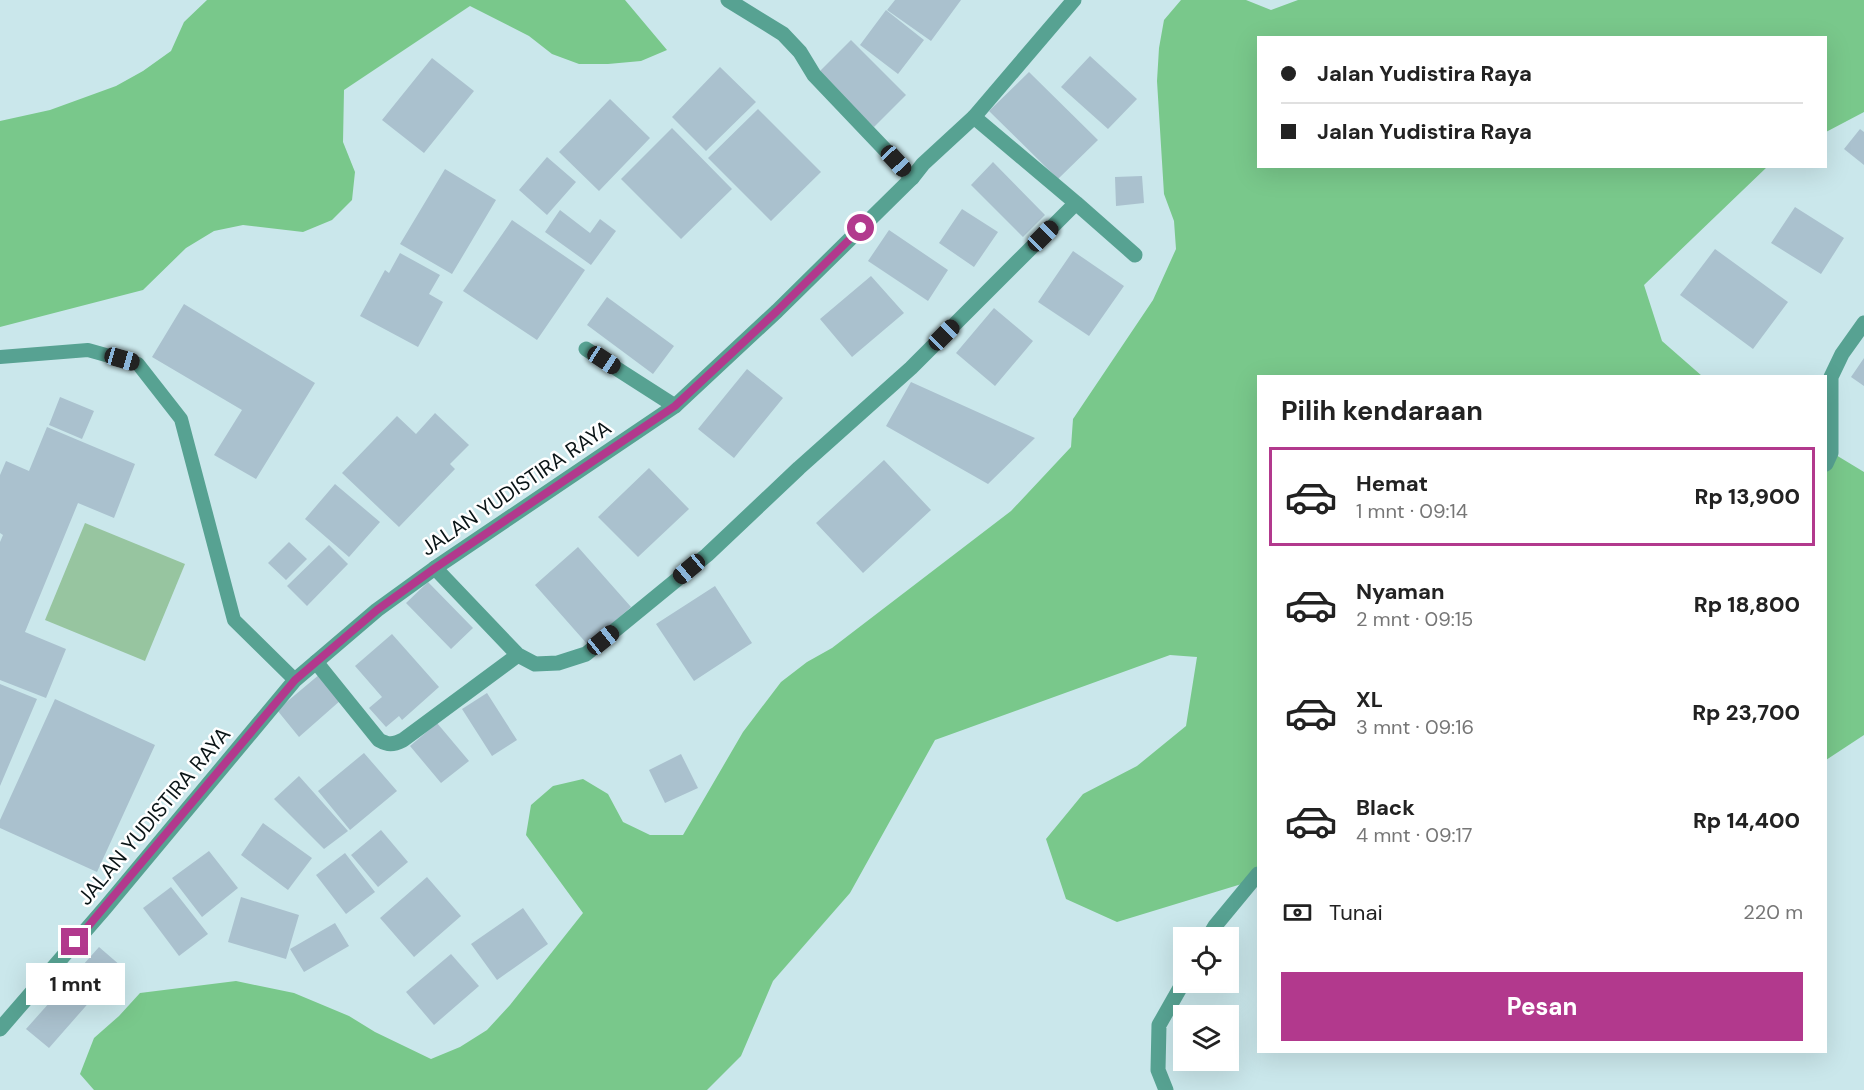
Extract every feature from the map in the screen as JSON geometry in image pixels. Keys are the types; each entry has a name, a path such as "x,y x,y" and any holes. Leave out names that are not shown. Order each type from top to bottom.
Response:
{"street":[{"path":"728,0 783,34 800,52 814,75 912,178"},
{"name":"JALAN YUDISTIRA RAYA","path":"0,1029 105,908 295,680 377,610 435,568 675,406 777,311 912,178 923,164 974,117 1074,0"},
{"path":"974,117 1135,255"},
{"path":"435,568 518,655 535,664 558,663 586,654 707,555 799,468 911,368 1076,203"},
{"path":"1827,462 1831,453 1831,377 1842,354 1864,323"},
{"path":"586,349 675,406"},
{"path":"316,662 379,740 394,745 518,655"},
{"path":"1214,927 1257,875"},
{"path":"1166,1090 1158,1071 1159,1025 1177,993"}],"lane":[{"path":"0,357 87,350 138,364 182,419 234,620 295,680"}],"green space":[{"path":"207,0 625,0 667,50 641,61 579,64 552,54 529,36 470,6 344,90 343,142 355,172 352,200 332,220 303,232 243,225 214,231 186,248 143,290 0,327 0,121 50,110 116,86 143,71 171,51 184,22"},
{"path":"1181,0 1246,0 1271,10 1298,0 1864,0 1864,112 1827,131 1827,36 1257,36 1257,168 1766,168 1644,285 1662,341 1701,375 1257,375 1257,879 1117,922 1066,899 1046,839 1083,794 1137,766 1186,726 1197,657 1170,655 935,740 850,893 773,981 741,1056 707,1090 94,1090 80,1074 94,1038 140,993 236,981 294,993 349,1016 375,1032 431,1059 460,1047 487,1030 510,1005 583,913 526,835 531,805 553,786 583,779 608,794 623,822 650,835 683,835 743,732 781,682 807,662 832,648 1011,511 1071,447 1073,419 1153,300 1176,249 1174,221 1164,194 1157,81 1164,20"},
{"path":"1827,450 1864,472 1864,735 1827,759"},
{"path":"85,523 185,564 145,661 45,620"}],"building":[{"path":"895,0 961,0 931,41 887,10"},
{"path":"886,10 924,40 898,74 860,45"},
{"path":"851,40 906,95 874,127 818,73"},
{"path":"1090,56 1137,99 1108,129 1061,87"},
{"path":"432,58 474,91 424,153 382,120"},
{"path":"720,67 756,102 706,151 672,117"},
{"path":"1029,72 1098,140 1058,179 989,111"},
{"path":"610,99 650,138 599,191 559,152"},
{"path":"758,109 821,172 771,221 708,158"},
{"path":"672,128 732,189 681,239 621,179"},
{"path":"1860,129 1864,132 1864,165 1844,149"},
{"path":"547,157 576,182 547,215 519,190"},
{"path":"993,162 1045,215 1023,237 971,185"},
{"path":"445,169 496,200 452,274 400,244"},
{"path":"1142,176 1144,203 1116,206 1115,177"},
{"path":"1795,207 1844,238 1821,274 1771,243"},
{"path":"962,209 998,232 974,267 939,243"},
{"path":"560,210 590,233 600,219 616,231 591,265 545,232"},
{"path":"512,220 585,270 537,340 463,291"},
{"path":"889,230 948,270 928,301 868,261"},
{"path":"1715,249 1788,302 1753,349 1680,295"},
{"path":"1073,251 1124,286 1089,336 1038,302"},
{"path":"400,253 440,275 429,294 443,302 418,347 360,316 385,270 389,273"},
{"path":"871,276 904,313 852,357 820,319"},
{"path":"607,297 674,346 653,374 587,325"},
{"path":"184,304 315,383 256,479 214,455 242,410 152,357"},
{"path":"994,308 1033,341 995,386 956,353"},
{"path":"1864,358 1864,386 1851,377"},
{"path":"747,369 783,398 734,458 698,429"},
{"path":"911,382 1035,438 988,484 886,426"},
{"path":"60,397 94,411 82,439 49,425"},
{"path":"435,413 469,445 450,464 455,469 399,527 342,473 397,416 416,434"},
{"path":"47,427 135,464 114,518 78,503 25,632 66,649 46,698 0,680 0,542 3,535 0,533 0,475 6,461 29,471"},
{"path":"884,460 931,510 863,573 816,523"},
{"path":"649,468 689,509 638,557 598,517"},
{"path":"335,484 380,522 349,557 305,519"},
{"path":"289,542 307,559 286,580 268,563"},
{"path":"329,545 348,564 307,606 287,586"},
{"path":"578,547 631,607 588,645 535,585"},
{"path":"428,582 473,628 451,649 406,603"},
{"path":"715,586 752,643 694,681 656,624"},
{"path":"392,634 439,687 402,720 399,716 386,727 369,708 382,697 355,666"},
{"path":"320,674 341,700 299,737 277,710"},
{"path":"0,684 37,699 0,786"},
{"path":"487,693 517,740 492,756 462,709"},
{"path":"55,699 155,745 97,872 0,828 0,820"},
{"path":"437,723 469,761 441,783 410,746"},
{"path":"364,753 397,791 350,830 318,791"},
{"path":"681,754 698,788 665,803 649,770"},
{"path":"299,776 348,831 324,849 274,799"},
{"path":"263,823 312,858 288,890 241,855"},
{"path":"381,830 408,862 378,887 351,855"},
{"path":"209,851 238,888 202,917 172,878"},
{"path":"345,853 375,892 346,914 316,875"},
{"path":"427,877 461,916 414,957 380,918"},
{"path":"171,887 208,934 179,956 143,908"},
{"path":"241,897 299,915 286,959 228,942"},
{"path":"523,908 548,944 497,980 471,944"},
{"path":"335,923 349,946 304,972 290,949"},
{"path":"99,947 121,966 49,1048 26,1029"},
{"path":"451,954 479,986 434,1025 406,992"}],"route":[{"path":"75,942 295,680 377,610 435,568 675,406 777,311 861,228"}]}
